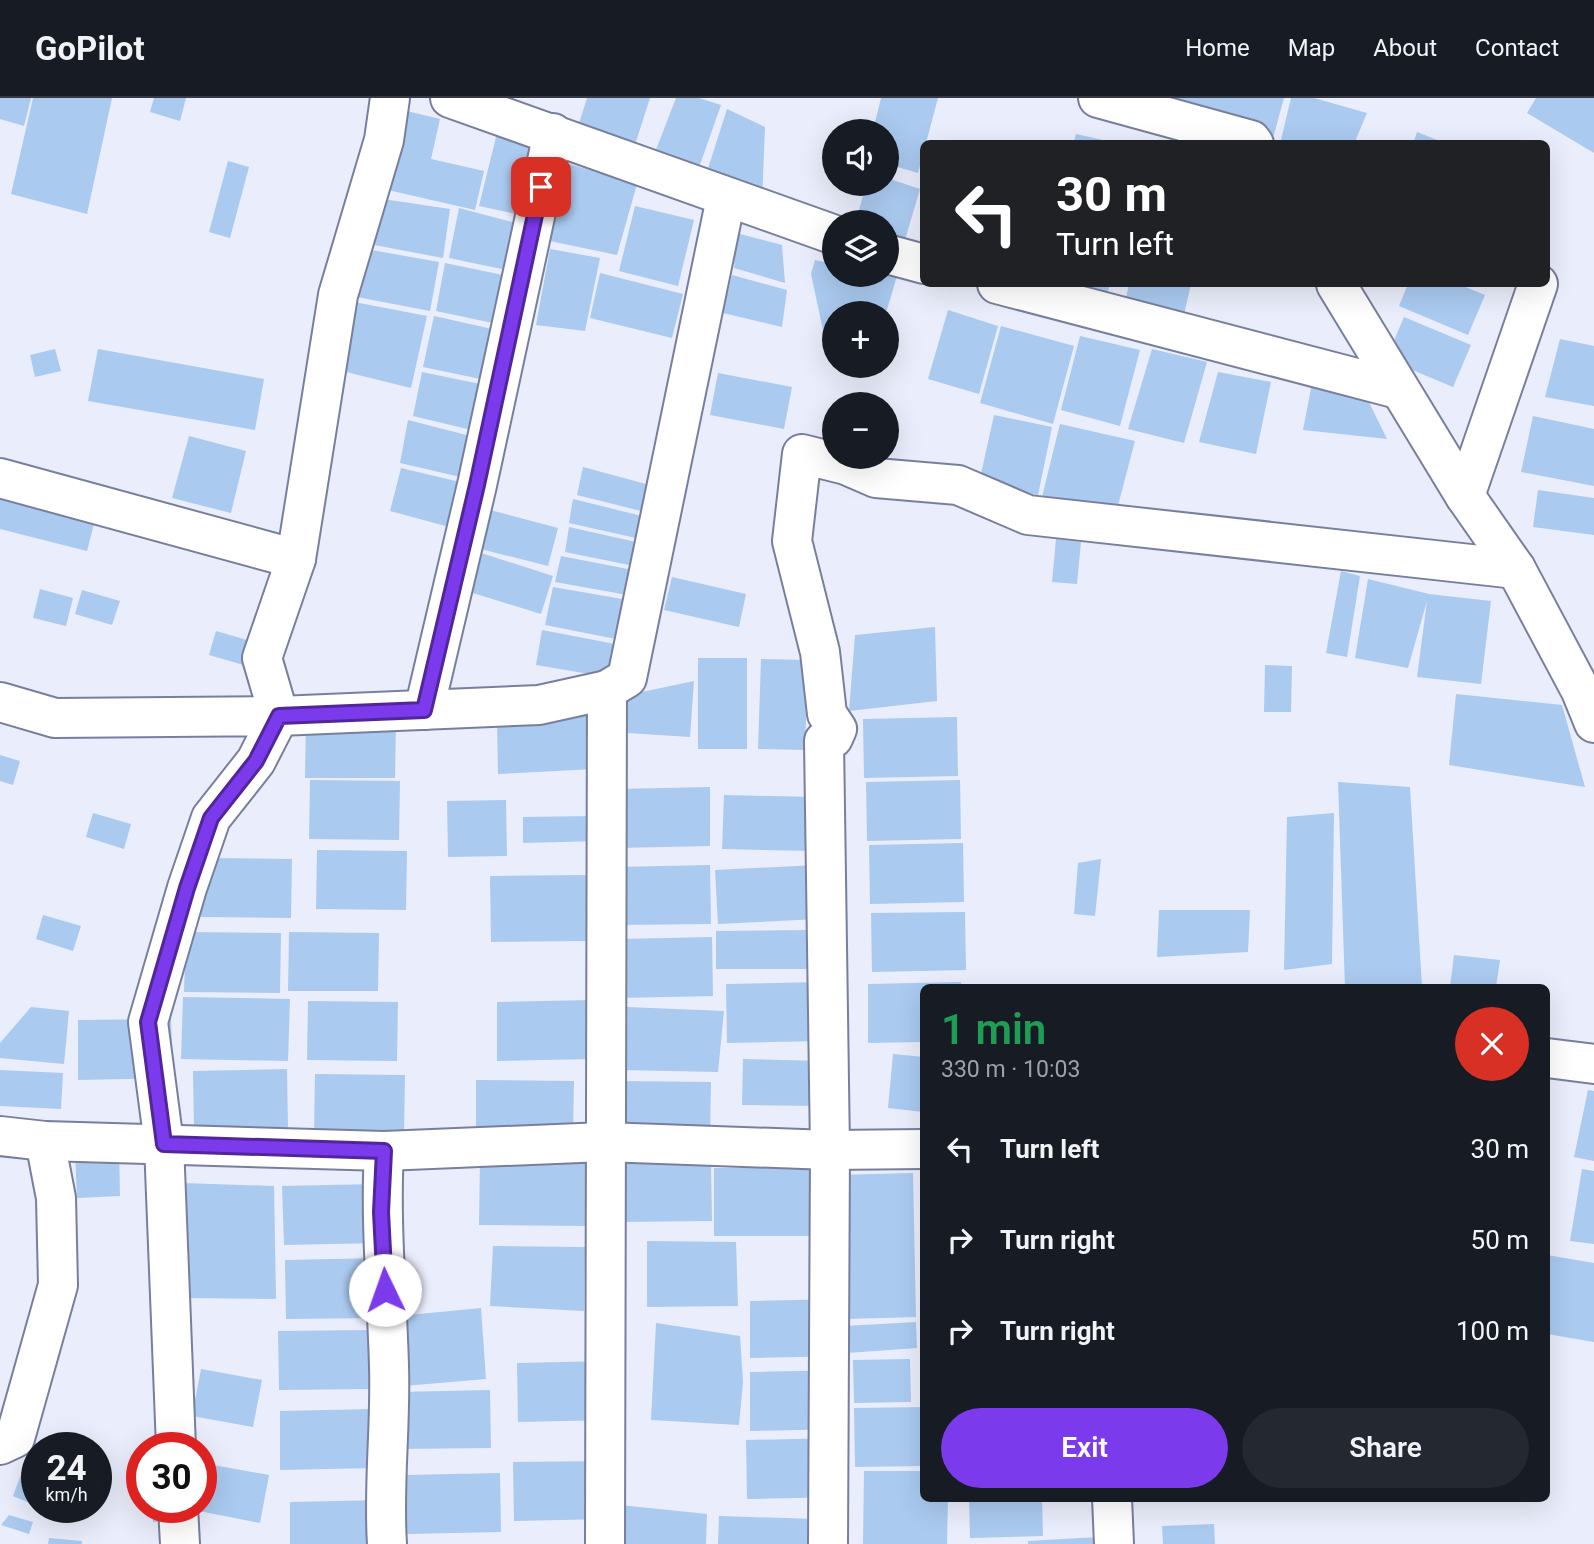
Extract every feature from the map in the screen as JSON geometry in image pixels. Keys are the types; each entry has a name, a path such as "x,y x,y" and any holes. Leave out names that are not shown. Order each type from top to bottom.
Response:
{"street":[{"path":"175,1432 164,1144 148,1022 187,888 211,818 256,761 279,716 262,658 296,559 338,295 384,140 390,98"},
{"path":"450,98 822,231"},
{"path":"1098,98 1251,140"},
{"path":"424,710 477,485 553,134"},
{"path":"0,702 55,718 279,716 539,705 607,690 627,678 726,198"},
{"path":"899,257 920,263"},
{"path":"1008,287 1398,389"},
{"path":"1338,287 1465,496 1516,569 1581,691 1594,723"},
{"path":"1465,496 1537,287"},
{"path":"828,1544 830,1150 824,741 833,738 837,729 827,714 820,652 792,541 802,454 846,465 876,478 958,485 1028,515 1516,569"},
{"path":"0,478 296,559"},
{"path":"605,1544 607,690"},
{"path":"1550,1058 1594,1064"},
{"path":"0,1136 45,1141 384,1151 604,1142 830,1150 920,1150"},
{"path":"0,1445 15,1438 58,1285 56,1198 45,1141"},
{"path":"384,1151 381,1212 389,1369 384,1504 387,1544"},
{"path":"1112,1502 1114,1544"},
{"path":"179,1523 180,1544"}],"building":[{"path":"0,98 31,98 24,126 0,119"},
{"path":"33,98 112,98 87,214 11,194"},
{"path":"154,98 186,98 180,121 150,112"},
{"path":"587,98 650,98 632,154 575,136"},
{"path":"676,98 699,98 721,105 696,176 652,160"},
{"path":"881,98 938,98 927,140 920,140 918,173 899,167 899,119 876,119"},
{"path":"1134,98 1284,98 1273,138"},
{"path":"1291,98 1314,98 1367,113 1356,140 1281,140"},
{"path":"1536,98 1594,98 1594,153 1527,113"},
{"path":"727,109 765,127 762,202 704,181"},
{"path":"407,111 440,119 431,159 484,171 475,210 388,190"},
{"path":"1417,132 1437,140 1414,140"},
{"path":"497,133 543,144 525,216 479,206"},
{"path":"1076,134 1103,140 1074,140"},
{"path":"228,161 249,167 230,238 209,232"},
{"path":"569,164 637,184 617,255 550,241"},
{"path":"899,182 920,189 902,250 899,249 899,210 859,210 863,196 899,196"},
{"path":"376,198 450,209 443,258 369,244"},
{"path":"635,206 694,220 678,286 619,271"},
{"path":"459,208 520,224 511,271 449,258"},
{"path":"736,233 782,245 785,283 734,268"},
{"path":"366,249 439,262 430,311 357,297"},
{"path":"550,249 600,258 585,331 536,325"},
{"path":"815,260 822,261 822,287 894,287 890,301 822,301 822,326 811,274"},
{"path":"445,263 512,277 502,325 436,311"},
{"path":"600,273 683,294 672,338 590,318"},
{"path":"732,275 787,290 782,327 723,313"},
{"path":"1057,287 1109,287 1104,305"},
{"path":"1128,287 1190,287 1182,323 1124,307"},
{"path":"1407,287 1465,287 1485,295 1468,335 1399,306"},
{"path":"354,302 427,316 411,388 338,370"},
{"path":"948,310 998,326 979,394 928,379"},
{"path":"434,316 501,331 490,381 423,367"},
{"path":"1404,317 1471,345 1453,387 1386,359"},
{"path":"1001,326 1074,346 1053,424 980,403"},
{"path":"1080,336 1140,350 1120,426 1061,410"},
{"path":"1560,339 1594,346 1594,406 1545,397"},
{"path":"55,349 61,371 35,377 30,355"},
{"path":"98,349 264,379 255,430 88,401"},
{"path":"1152,349 1207,362 1184,443 1128,429"},
{"path":"422,372 490,386 480,432 413,416"},
{"path":"1218,372 1271,382 1256,454 1199,442"},
{"path":"718,373 792,387 784,429 710,415"},
{"path":"1314,373 1359,382 1387,439 1303,430"},
{"path":"994,415 1052,427 1038,495 979,483"},
{"path":"1533,416 1594,429 1594,486 1521,472"},
{"path":"408,420 478,438 469,479 400,463"},
{"path":"1060,424 1135,441 1115,517 1039,509"},
{"path":"189,436 246,451 231,513 172,498"},
{"path":"583,467 657,487 649,513 577,495"},
{"path":"401,468 464,483 453,528 390,511"},
{"path":"0,487 97,512 87,551 0,529"},
{"path":"1538,490 1594,498 1594,535 1533,527"},
{"path":"573,499 642,516 636,538 569,523"},
{"path":"479,507 558,528 548,566 469,546"},
{"path":"569,527 645,544 639,567 565,552"},
{"path":"1056,539 1081,542 1077,584 1052,582"},
{"path":"472,550 553,576 541,614 460,589"},
{"path":"561,556 638,571 633,596 555,582"},
{"path":"1341,571 1360,576 1347,657 1326,653"},
{"path":"672,577 746,594 739,627 664,610"},
{"path":"1368,579 1429,594 1491,601 1481,684 1417,677 1427,601 1408,668 1355,658"},
{"path":"553,587 628,600 621,640 545,625"},
{"path":"40,589 73,598 66,626 33,618"},
{"path":"82,590 120,601 112,625 75,614"},
{"path":"935,627 937,701 849,711 855,635"},
{"path":"542,630 620,645 613,678 536,665"},
{"path":"216,631 254,642 247,666 209,655"},
{"path":"698,658 747,658 747,749 698,749"},
{"path":"761,659 808,660 805,750 758,749"},
{"path":"1265,665 1292,666 1291,712 1264,712"},
{"path":"694,681 690,737 612,732 623,696"},
{"path":"1456,694 1562,705 1585,787 1449,765"},
{"path":"593,711 594,769 498,774 497,718"},
{"path":"957,717 958,776 864,778 863,719"},
{"path":"306,718 396,719 395,778 305,778"},
{"path":"0,755 20,761 13,785 0,781"},
{"path":"310,780 400,781 399,840 309,839"},
{"path":"960,780 961,839 867,841 866,782"},
{"path":"1338,782 1410,787 1422,984 1345,984"},
{"path":"710,787 710,846 617,848 616,789"},
{"path":"724,795 813,797 811,851 722,849"},
{"path":"506,800 507,856 448,857 447,801"},
{"path":"93,813 131,824 124,849 86,837"},
{"path":"1334,813 1332,964 1284,970 1287,817"},
{"path":"596,816 597,841 523,843 523,817"},
{"path":"963,843 964,902 870,904 869,845"},
{"path":"317,850 407,851 406,910 316,909"},
{"path":"202,858 292,859 291,918 201,917"},
{"path":"1101,859 1095,916 1074,914 1078,863"},
{"path":"710,865 711,924 617,925 616,867"},
{"path":"816,865 819,919 718,924 715,870"},
{"path":"588,875 589,941 491,942 490,876"},
{"path":"1159,910 1250,910 1248,952 1157,957"},
{"path":"965,912 966,970 872,972 871,913"},
{"path":"43,915 81,926 73,951 36,939"},
{"path":"808,930 808,969 716,969 716,931"},
{"path":"186,932 281,933 280,993 184,992"},
{"path":"289,932 379,933 378,991 288,991"},
{"path":"712,937 713,996 619,998 619,939"},
{"path":"1454,955 1500,960 1496,984 1450,984"},
{"path":"820,982 820,1041 727,1043 726,984"},
{"path":"961,982 920,984 920,1042 868,1043 868,984"},
{"path":"183,997 290,999 288,1061 181,1059"},
{"path":"591,1000 592,1059 497,1061 497,1002"},
{"path":"308,1001 398,1002 397,1061 307,1060"},
{"path":"31,1007 69,1011 64,1064 0,1058 0,1043"},
{"path":"627,1007 724,1011 718,1072 620,1070"},
{"path":"171,1019 173,1078 78,1080 78,1020"},
{"path":"893,1054 920,1057 920,1112 888,1108"},
{"path":"743,1059 821,1061 820,1106 742,1105"},
{"path":"287,1069 288,1128 194,1130 193,1071"},
{"path":"0,1070 63,1073 61,1109 0,1106"},
{"path":"315,1074 405,1075 404,1134 314,1133"},
{"path":"476,1080 574,1081 573,1136 476,1135"},
{"path":"618,1081 711,1082 710,1135 617,1133"},
{"path":"1588,1090 1594,1091 1594,1161 1574,1157"},
{"path":"119,1149 120,1196 77,1198 75,1151"},
{"path":"480,1159 590,1160 589,1226 479,1225"},
{"path":"711,1162 712,1221 618,1222 617,1163"},
{"path":"714,1168 819,1168 819,1236 714,1236"},
{"path":"1582,1169 1594,1171 1594,1244 1570,1241"},
{"path":"913,1173 916,1317 845,1319 845,1326 916,1322 917,1348 847,1353 845,1356 750,1358 750,1301 840,1299 838,1175"},
{"path":"182,1183 274,1186 276,1299 183,1298"},
{"path":"376,1184 377,1243 284,1245 282,1186"},
{"path":"647,1241 736,1242 738,1306 647,1307"},
{"path":"493,1246 585,1247 584,1311 490,1306"},
{"path":"1550,1256 1594,1263 1594,1342 1550,1335"},
{"path":"379,1258 380,1318 286,1319 285,1260"},
{"path":"481,1308 486,1379 404,1386 398,1316"},
{"path":"656,1323 740,1336 743,1382 739,1425 651,1420"},
{"path":"372,1330 372,1389 279,1390 278,1331"},
{"path":"910,1359 911,1402 854,1403 853,1360"},
{"path":"610,1361 611,1420 518,1422 517,1363"},
{"path":"201,1369 262,1380 253,1427 192,1416"},
{"path":"844,1370 844,1429 750,1431 750,1372"},
{"path":"490,1390 491,1448 400,1449 399,1392"},
{"path":"920,1407 920,1466 855,1467 854,1408"},
{"path":"374,1409 375,1468 280,1470 280,1411"},
{"path":"840,1438 841,1497 747,1499 746,1440"},
{"path":"607,1461 608,1519 514,1521 513,1462"},
{"path":"217,1466 269,1475 260,1523 217,1515"},
{"path":"864,1471 920,1471 920,1502 948,1502 947,1544 863,1544"},
{"path":"500,1473 501,1532 407,1534 407,1475"},
{"path":"21,1474 21,1499 13,1496"},
{"path":"384,1500 385,1544 290,1544 290,1502"},
{"path":"969,1502 1042,1502 1043,1536 970,1538"},
{"path":"620,1505 707,1514 706,1544 619,1544"},
{"path":"9,1515 21,1518 21,1523 33,1523 29,1534 1,1525"},
{"path":"719,1516 815,1519 814,1544 718,1544"},
{"path":"1214,1524 1215,1544 1163,1544 1162,1526"},
{"path":"1098,1537 1098,1544 1028,1544 1028,1541"},
{"path":"49,1538 82,1541 82,1544 48,1544"}],"route":[{"path":"385,1290 381,1212 384,1151 164,1144 148,1022 187,888 211,818 256,761 279,716 424,710 477,485 541,187"}]}
